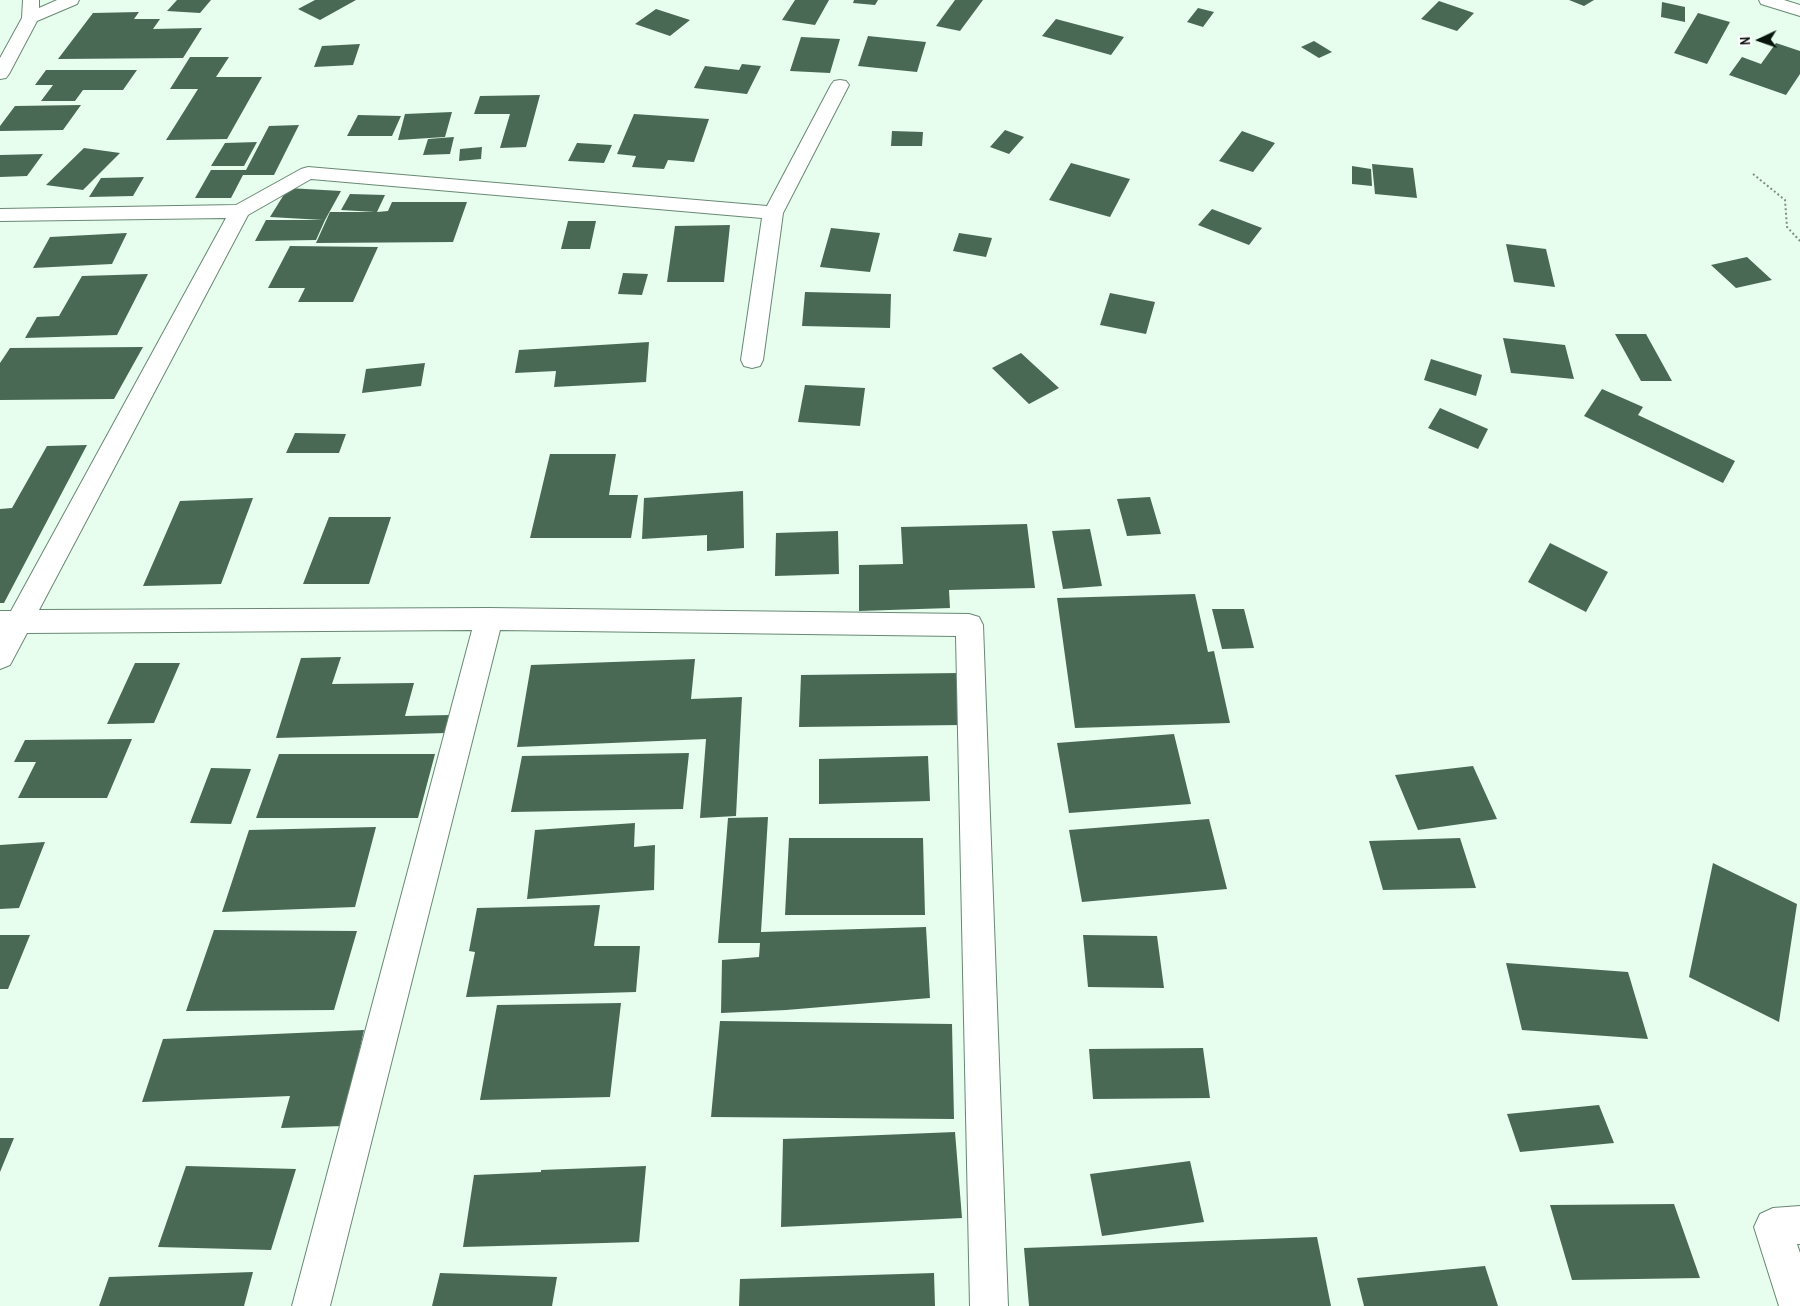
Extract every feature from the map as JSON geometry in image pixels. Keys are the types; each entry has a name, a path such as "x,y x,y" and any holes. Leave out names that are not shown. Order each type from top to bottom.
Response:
{"street":[{"path":"0,74 30,18 32,0"},
{"path":"30,18 71,0"},
{"path":"1767,0 1800,11"},
{"path":"752,360 773,213 840,85"},
{"path":"0,215 240,211 308,173 773,213"},
{"path":"0,657 10,622 240,211"},
{"path":"10,622 488,618 969,625 989,1306"},
{"path":"311,1306 488,618"},
{"path":"1798,1306 1773,1227 1800,1225"}],"path":[{"path":"1753,174 1785,200 1787,227 1800,242"}],"building":[{"path":"177,0 211,0 200,13 167,11"},
{"path":"315,0 356,0 320,20 298,9"},
{"path":"795,0 829,0 815,25 782,20"},
{"path":"854,0 878,0 875,5 853,3"},
{"path":"955,0 983,0 960,31 936,26"},
{"path":"1569,0 1594,0 1584,6"},
{"path":"1439,1 1474,13 1457,31 1421,19"},
{"path":"1662,2 1685,7 1685,22 1661,17"},
{"path":"1198,8 1214,12 1203,27 1187,22"},
{"path":"656,9 690,20 670,36 635,24"},
{"path":"139,12 134,19 160,19 153,29 202,28 183,58 58,59 93,13"},
{"path":"1698,13 1730,22 1707,64 1674,53"},
{"path":"1056,19 1124,37 1111,55 1042,36"},
{"path":"868,36 926,42 917,72 858,66"},
{"path":"801,37 840,39 830,73 790,71"},
{"path":"1314,41 1332,52 1319,58 1301,47"},
{"path":"1776,43 1800,51 1800,74 1786,95 1729,75 1742,57 1761,64"},
{"path":"360,44 353,65 314,67 322,46"},
{"path":"190,57 229,57 216,77 262,77 227,139 166,140 198,89 170,89"},
{"path":"742,64 761,66 747,94 694,88 705,66 739,70"},
{"path":"46,70 137,70 123,90 83,90 75,101 41,101 53,85 35,85"},
{"path":"540,95 526,147 500,148 510,114 474,114 480,96"},
{"path":"81,105 63,130 0,131 0,126 15,106"},
{"path":"452,112 445,137 398,140 405,114"},
{"path":"634,114 709,119 694,162 668,160 664,169 632,167 636,156 617,154"},
{"path":"358,115 401,116 392,136 347,136"},
{"path":"299,125 274,175 243,175 231,198 195,198 211,170 246,170 269,126"},
{"path":"1005,130 1024,137 1009,154 990,147"},
{"path":"892,131 923,132 922,146 891,146"},
{"path":"1242,131 1275,143 1253,172 1219,161"},
{"path":"454,137 450,154 423,155 428,139"},
{"path":"257,142 244,166 211,166 225,143"},
{"path":"577,143 612,145 604,163 568,161"},
{"path":"482,147 481,159 459,161 460,149"},
{"path":"84,148 120,153 83,190 46,185"},
{"path":"43,154 27,176 0,177 0,155"},
{"path":"1071,163 1130,179 1110,217 1049,200"},
{"path":"1372,164 1413,168 1417,198 1375,194"},
{"path":"1352,166 1371,169 1372,186 1352,184"},
{"path":"144,177 133,196 89,197 101,178"},
{"path":"288,188 341,191 316,240 255,241 266,220 323,220 270,217"},
{"path":"350,194 385,195 377,212 388,211 392,202 467,202 453,242 316,243 330,212 375,212 341,210"},
{"path":"1212,209 1262,228 1249,245 1198,225"},
{"path":"568,221 596,221 590,249 561,249"},
{"path":"730,225 724,282 667,282 675,226"},
{"path":"831,228 880,233 870,272 820,267"},
{"path":"127,233 112,264 33,268 50,237"},
{"path":"959,233 992,238 986,257 953,251"},
{"path":"1506,244 1546,249 1555,287 1514,282"},
{"path":"290,246 378,247 353,302 298,302 305,288 268,288"},
{"path":"1747,257 1772,280 1736,288 1711,265"},
{"path":"623,273 648,274 642,295 618,294"},
{"path":"148,274 117,335 25,338 37,317 59,316 82,276"},
{"path":"805,292 891,294 890,328 802,326"},
{"path":"1110,293 1155,302 1146,334 1100,325"},
{"path":"1615,334 1646,334 1672,381 1641,381"},
{"path":"1503,338 1565,345 1574,379 1511,373"},
{"path":"649,342 646,382 554,387 556,371 515,373 519,350"},
{"path":"143,347 114,399 0,400 0,363 10,348"},
{"path":"1021,353 1059,388 1029,404 992,368"},
{"path":"1431,359 1482,375 1476,396 1424,380"},
{"path":"425,363 421,386 362,393 366,369"},
{"path":"805,385 865,388 860,426 798,422"},
{"path":"1602,389 1643,407 1638,415 1735,461 1723,483 1584,416"},
{"path":"1440,408 1488,429 1478,449 1428,428"},
{"path":"295,433 346,434 339,453 286,453"},
{"path":"87,445 4,603 0,603 0,509 12,508 47,446"},
{"path":"550,454 616,454 609,495 638,495 631,538 530,538"},
{"path":"743,491 744,548 707,551 707,535 642,539 644,498"},
{"path":"1150,497 1161,534 1127,536 1117,499"},
{"path":"253,498 221,584 143,586 180,501"},
{"path":"329,517 391,517 369,584 303,584"},
{"path":"1027,524 1035,588 949,590 950,608 859,611 859,565 903,564 901,527"},
{"path":"1090,529 1102,586 1063,589 1052,531"},
{"path":"838,531 839,574 775,576 776,533"},
{"path":"1550,543 1608,572 1586,612 1528,582"},
{"path":"1195,594 1208,652 1214,651 1230,723 1075,728 1057,598"},
{"path":"1212,609 1244,609 1254,648 1222,649"},
{"path":"341,657 332,684 414,683 405,716 450,715 446,733 276,738 301,658"},
{"path":"695,659 691,699 742,697 736,816 700,818 706,739 517,747 531,665"},
{"path":"135,663 180,663 154,723 107,724"},
{"path":"959,673 961,725 799,727 801,675"},
{"path":"1174,734 1191,804 1069,813 1057,743"},
{"path":"132,739 107,798 18,798 36,762 14,762 25,740"},
{"path":"689,753 683,809 511,812 522,756"},
{"path":"279,754 435,754 418,818 256,818"},
{"path":"928,756 930,801 819,804 819,759"},
{"path":"1473,766 1497,819 1418,830 1395,775"},
{"path":"211,768 251,769 231,824 190,823"},
{"path":"768,817 761,932 926,927 930,998 786,1010 721,1013 722,960 759,957 760,943 718,943 728,818"},
{"path":"1209,819 1227,889 1082,902 1069,830"},
{"path":"635,823 634,847 655,845 654,890 527,899 535,830"},
{"path":"376,827 355,907 222,912 249,830"},
{"path":"789,838 923,838 925,915 785,915"},
{"path":"1460,838 1476,888 1383,890 1369,841"},
{"path":"45,842 19,908 0,909 0,845"},
{"path":"1713,863 1797,904 1779,1022 1689,977"},
{"path":"600,905 594,946 640,946 636,992 466,997 475,952 469,951 477,908"},
{"path":"214,930 357,931 334,1010 186,1011"},
{"path":"0,935 30,935 8,989 0,989"},
{"path":"1083,935 1157,936 1164,988 1088,987"},
{"path":"1506,963 1628,972 1648,1039 1522,1030"},
{"path":"621,1003 610,1097 480,1100 497,1005"},
{"path":"720,1021 952,1024 954,1119 711,1117"},
{"path":"364,1030 343,1126 281,1128 290,1096 142,1102 163,1039"},
{"path":"1203,1048 1210,1098 1093,1099 1089,1049"},
{"path":"1599,1105 1614,1143 1520,1152 1507,1114"},
{"path":"955,1132 962,1218 781,1227 783,1139"},
{"path":"0,1138 14,1138 0,1172"},
{"path":"1190,1161 1204,1222 1102,1236 1090,1174"},
{"path":"186,1166 296,1169 271,1250 158,1247"},
{"path":"646,1166 639,1242 463,1247 474,1175"},
{"path":"1674,1204 1700,1278 1572,1280 1550,1205"},
{"path":"1317,1237 1331,1306 1029,1306 1024,1248"},
{"path":"1485,1266 1498,1306 1364,1306 1357,1278"},
{"path":"253,1272 244,1306 99,1306 109,1277"},
{"path":"440,1273 557,1277 552,1306 432,1306"},
{"path":"934,1273 935,1306 739,1306 740,1279"}]}
